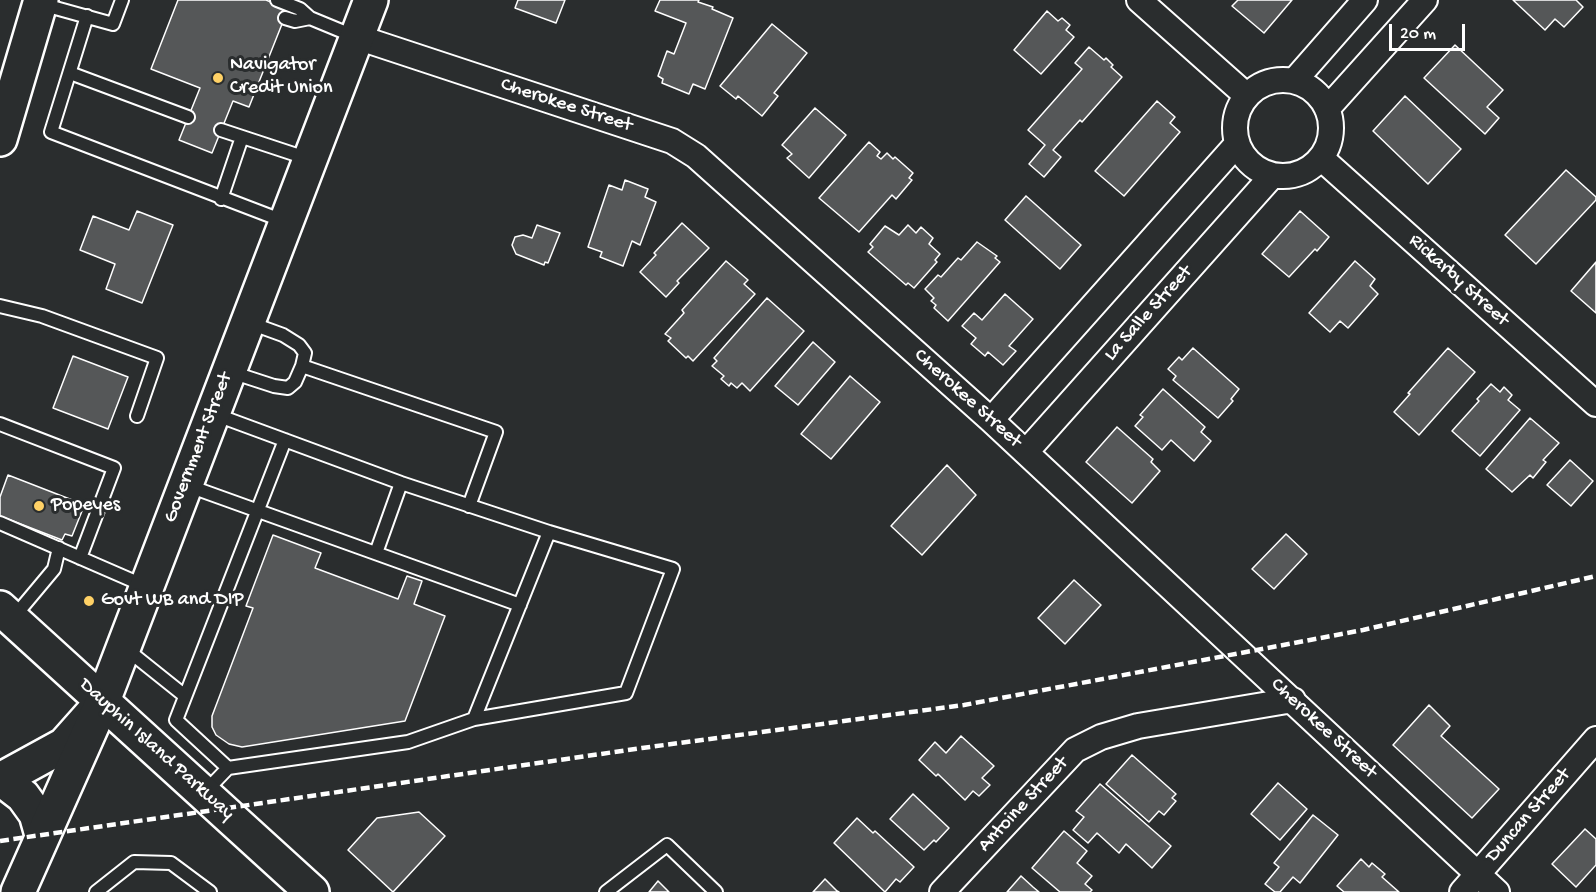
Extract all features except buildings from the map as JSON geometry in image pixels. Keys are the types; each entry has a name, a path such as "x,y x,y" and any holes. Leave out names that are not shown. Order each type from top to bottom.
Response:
{"main road":[{"name":"Government Street","path":"18,892 103,701 371,0"},
{"path":"0,139 41,2"},
{"name":"Dauphin Island Parkway","path":"6,613 204,793 302,889"},
{"path":"42,836 36,814 23,795 0,779 64,745 103,701"}],"street":[{"path":"1139,0 1247,96"},
{"path":"1294,81 1365,0"},
{"path":"1328,109 1425,0"},
{"name":"Cherokee Street","path":"357,37 672,141 696,156 1026,452 1497,892"},
{"path":"1294,81 1314,91 1328,109 1331,134 1328,147 1311,168 1286,177 1272,176 1250,165 1237,144 1234,131 1235,118 1247,96 1257,87 1268,82 1294,81"},
{"path":"991,420 1237,144"},
{"name":"Rickarby Street","path":"1321,158 1596,404"},
{"name":"La Salle Street","path":"1026,452 1272,176"},
{"name":"Antoine Street","path":"942,892 1075,750 1101,737 1138,726 1293,700"},
{"name":"Duncan Street","path":"1461,892 1596,739"}],"lane":[{"path":"41,2 114,24 122,0"},
{"path":"277,0 300,9 310,18 357,37"},
{"path":"87,16 51,132 287,223"},
{"path":"285,18 295,21 310,18"},
{"path":"70,73 188,117"},
{"path":"221,129 310,159"},
{"path":"221,199 242,137"},
{"path":"0,306 42,316 157,358 137,416"},
{"path":"228,371 274,386 288,388 296,382 304,353 299,345 283,335 248,322"},
{"path":"302,366 496,432 469,506"},
{"path":"204,793 228,768 408,742 474,719 626,693 673,569 549,532 401,483 213,413"},
{"path":"0,424 114,468 80,558"},
{"path":"228,768 176,720 285,440"},
{"path":"376,553 401,483"},
{"path":"185,484 520,605"},
{"path":"0,523 147,587"},
{"path":"474,719 549,532"},
{"path":"6,613 54,569 59,548"},
{"path":"123,647 185,696"},
{"path":"606,892 667,845 716,892"},
{"path":"96,892 134,862 171,863 210,892"}],"railway":[{"path":"0,841 642,748 964,705 1363,630 1596,576"}],"place":[{"name":"Navigator Credit Union","path":"218,78"},
{"name":"Popeyes","path":"39,506"},
{"name":"Govt WB and DIP","path":"89,601"}]}
